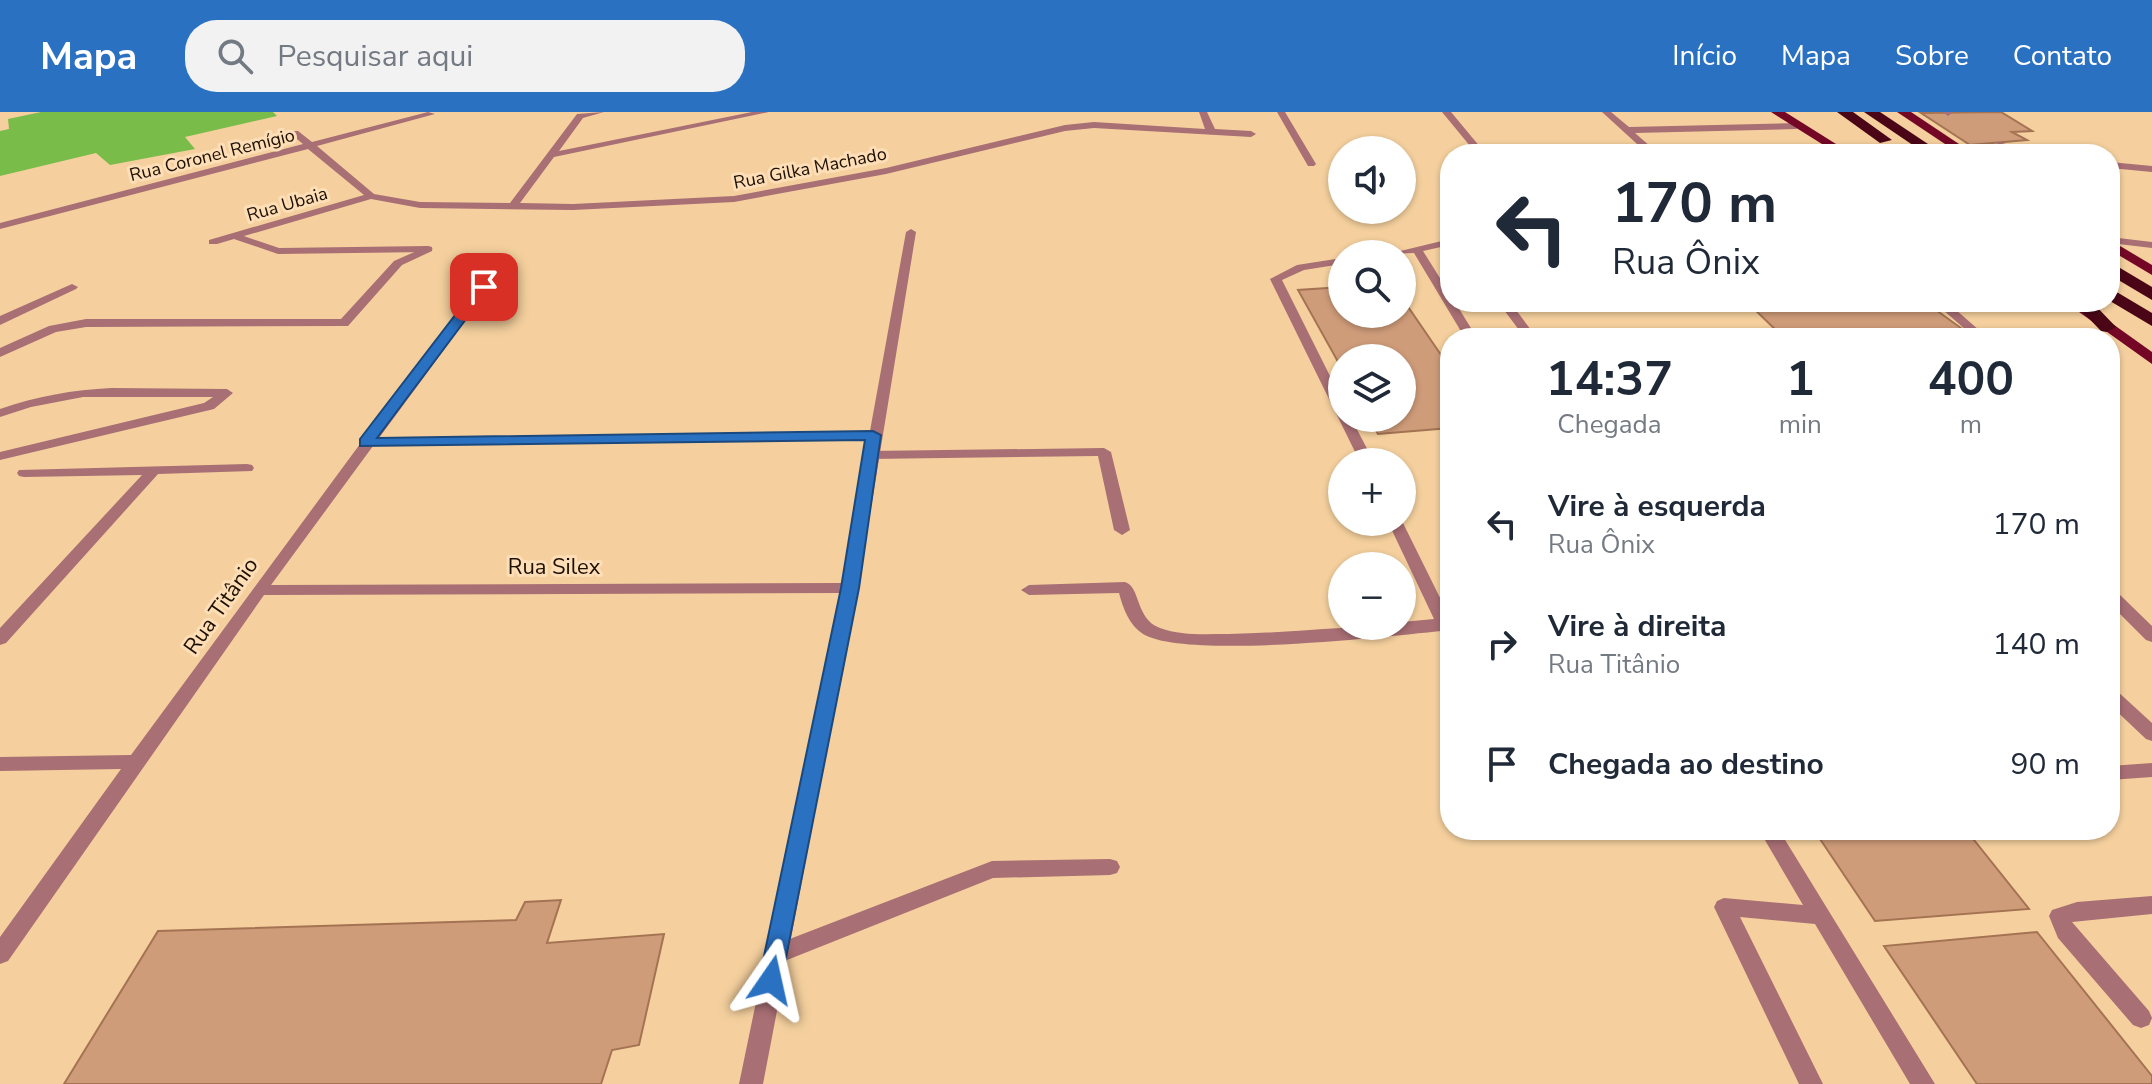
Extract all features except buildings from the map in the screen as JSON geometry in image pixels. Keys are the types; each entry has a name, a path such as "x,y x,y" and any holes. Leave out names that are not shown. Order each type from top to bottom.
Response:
{"highway":[{"path":"1871,112 1921,144"},
{"path":"1844,113 1891,144"},
{"path":"2120,274 2152,295"},
{"path":"2120,300 2152,321"},
{"path":"2092,312 2107,327"}],"main road":[{"path":"1777,112 1828,144"},
{"path":"1903,112 1953,144"},
{"path":"2120,249 2152,271"},
{"path":"2086,312 2107,327"},
{"path":"2120,336 2152,359"}],"street":[{"path":"513,206 580,116 600,112"},
{"path":"551,155 765,112"},
{"path":"1090,112 1094,125"},
{"path":"1203,112 1211,131"},
{"path":"1281,112 1311,164"},
{"path":"1446,112 1473,144"},
{"path":"1606,112 1642,144"},
{"name":"Rua Coronel Remígio","path":"0,226 431,114"},
{"name":"Rua Gilka Machado","path":"371,196 420,205 664,205 734,199 886,171 1065,128 1094,125 1251,134"},
{"path":"1625,130 1796,126"},
{"path":"295,133 371,196"},
{"path":"2120,166 2152,169"},
{"name":"Rua Ubaia","path":"213,242 371,196"},
{"path":"751,1084 850,588 873,435 911,232"},
{"path":"0,353 53,329 86,323 344,323 398,263 428,249 278,251 235,236"},
{"path":"2120,243 2152,245"},
{"path":"1440,245 1418,251 1440,287"},
{"path":"1328,263 1301,267 1276,279 1328,385"},
{"path":"0,321 72,287"},
{"name":"Rua Titânio","path":"0,954 366,442 484,287"},
{"path":"1952,312 1970,328"},
{"path":"0,413 30,400 79,393 227,393 209,406 0,456"},
{"path":"366,442 873,435"},
{"path":"870,455 1104,452 1122,530"},
{"path":"24,473 247,468"},
{"path":"0,639 154,470"},
{"path":"1402,536 1440,610"},
{"path":"1029,590 1125,587 1140,624 1155,634 1175,638 1257,638 1440,625"},
{"name":"Rua Silex","path":"259,590 850,588"},
{"path":"2120,605 2152,636"},
{"path":"2120,704 2152,734"},
{"path":"0,764 139,762"},
{"path":"2120,772 2152,770"},
{"path":"1775,840 1923,1084"},
{"path":"777,954 992,870 1110,867"},
{"path":"2148,1022 2065,931 2059,916 2077,911 2152,905"},
{"path":"1811,1084 1724,907 1820,915"}],"green space":[{"path":"41,112 273,112 277,116 185,137 195,149 110,165 96,153 0,176 0,131 9,129 8,119"}],"route":[{"path":"484,287 366,442 873,435 850,588 771,980"}]}
